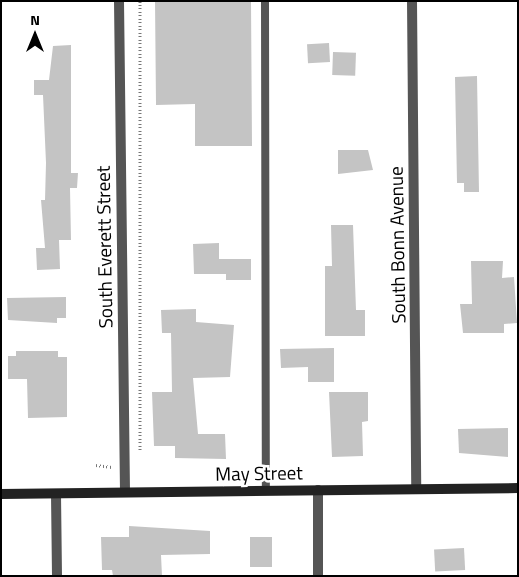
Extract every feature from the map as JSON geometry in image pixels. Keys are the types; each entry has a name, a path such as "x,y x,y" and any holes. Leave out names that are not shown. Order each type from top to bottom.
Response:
{"street":[{"name":"South Everett Street","path":"119,1 124,492"},
{"name":"South Bonn Avenue","path":"412,1 416,489"},
{"name":"May Street","path":"1,494 518,488"},
{"path":"318,490 318,576"},
{"path":"56,494 57,576"}],"lane":[{"path":"265,1 266,490"}],"path":[{"path":"140,1 140,459"},
{"path":"96,465 124,468"}],"building":[{"path":"155,1 251,1 252,146 195,146 195,104 156,105"},
{"path":"329,43 330,62 308,63 307,44"},
{"path":"71,45 71,173 78,173 77,188 70,188 71,240 59,240 60,269 37,270 36,248 45,248 41,200 45,200 46,163 43,95 34,95 34,80 49,80 53,46"},
{"path":"333,52 356,53 355,76 332,75"},
{"path":"477,76 479,192 464,192 464,183 457,183 455,77"},
{"path":"338,150 368,150 373,170 338,174"},
{"path":"331,225 353,225 356,310 365,310 365,336 325,336 325,266 332,266"},
{"path":"219,243 219,259 251,259 251,280 226,280 226,274 194,274 193,244"},
{"path":"471,261 503,261 502,278 514,277 517,323 504,324 504,333 463,333 460,304 472,304"},
{"path":"66,297 66,318 57,318 57,323 8,320 7,298"},
{"path":"196,309 196,322 234,325 230,377 193,378 198,434 225,434 226,459 175,458 175,446 154,446 152,392 172,392 171,333 162,333 161,310"},
{"path":"334,348 334,382 308,382 308,367 281,368 280,349"},
{"path":"16,351 58,351 58,357 67,357 67,417 28,418 27,379 8,379 8,356 16,356"},
{"path":"329,392 368,392 368,421 362,422 363,456 332,457"},
{"path":"508,428 508,457 459,453 458,429"},
{"path":"129,526 210,531 210,554 161,555 162,576 113,576 112,570 102,570 101,537 129,537"},
{"path":"250,537 272,537 272,567 250,567"},
{"path":"464,548 465,570 435,572 434,550"}]}
